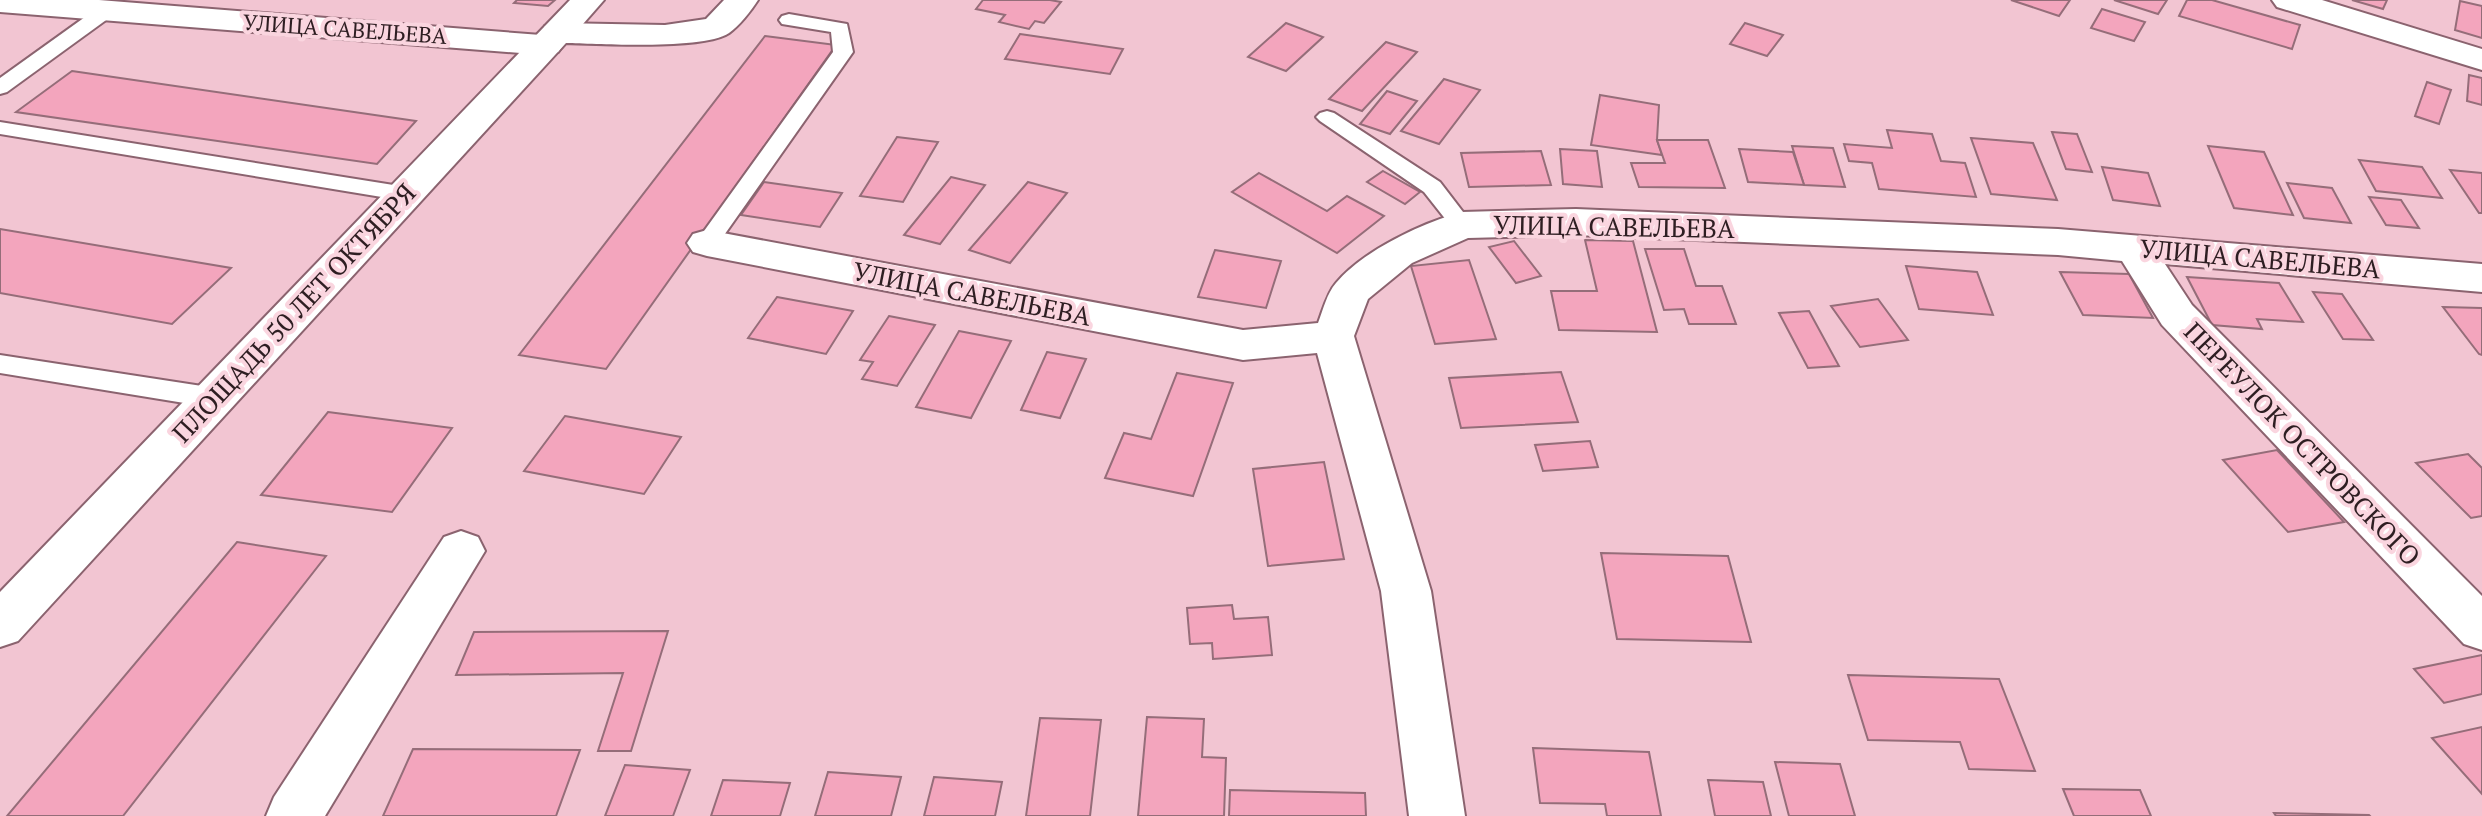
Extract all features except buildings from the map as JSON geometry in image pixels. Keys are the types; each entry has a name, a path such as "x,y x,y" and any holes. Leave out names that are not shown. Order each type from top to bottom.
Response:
{"street":[{"name":"ПЛОЩАДЬ 50 ЛЕТ ОКТЯБРЯ","path":"0,626 588,0"},
{"name":"УЛИЦА САВЕЛЬЕВА","path":"0,2 552,39 665,35 716,27 742,0"},
{"path":"2288,0 2482,60"},
{"name":"УЛИЦА САВЕЛЬЕВА","path":"707,243 1243,345 1333,336 1351,292 1398,254 1462,225 1576,222 2058,242 2482,278"},
{"name":"ПЕРЕУЛОК ОСТРОВСКОГО","path":"2134,248 2177,315 2482,629"},
{"path":"1333,336 1406,591 1437,816"},
{"path":"294,816 461,551"}],"lane":[{"path":"0,88 106,11"},
{"path":"707,243 843,52 840,28 789,20"},
{"path":"1327,117 1432,187 1462,225"},
{"path":"0,128 406,194"},
{"path":"0,364 215,398"}]}
